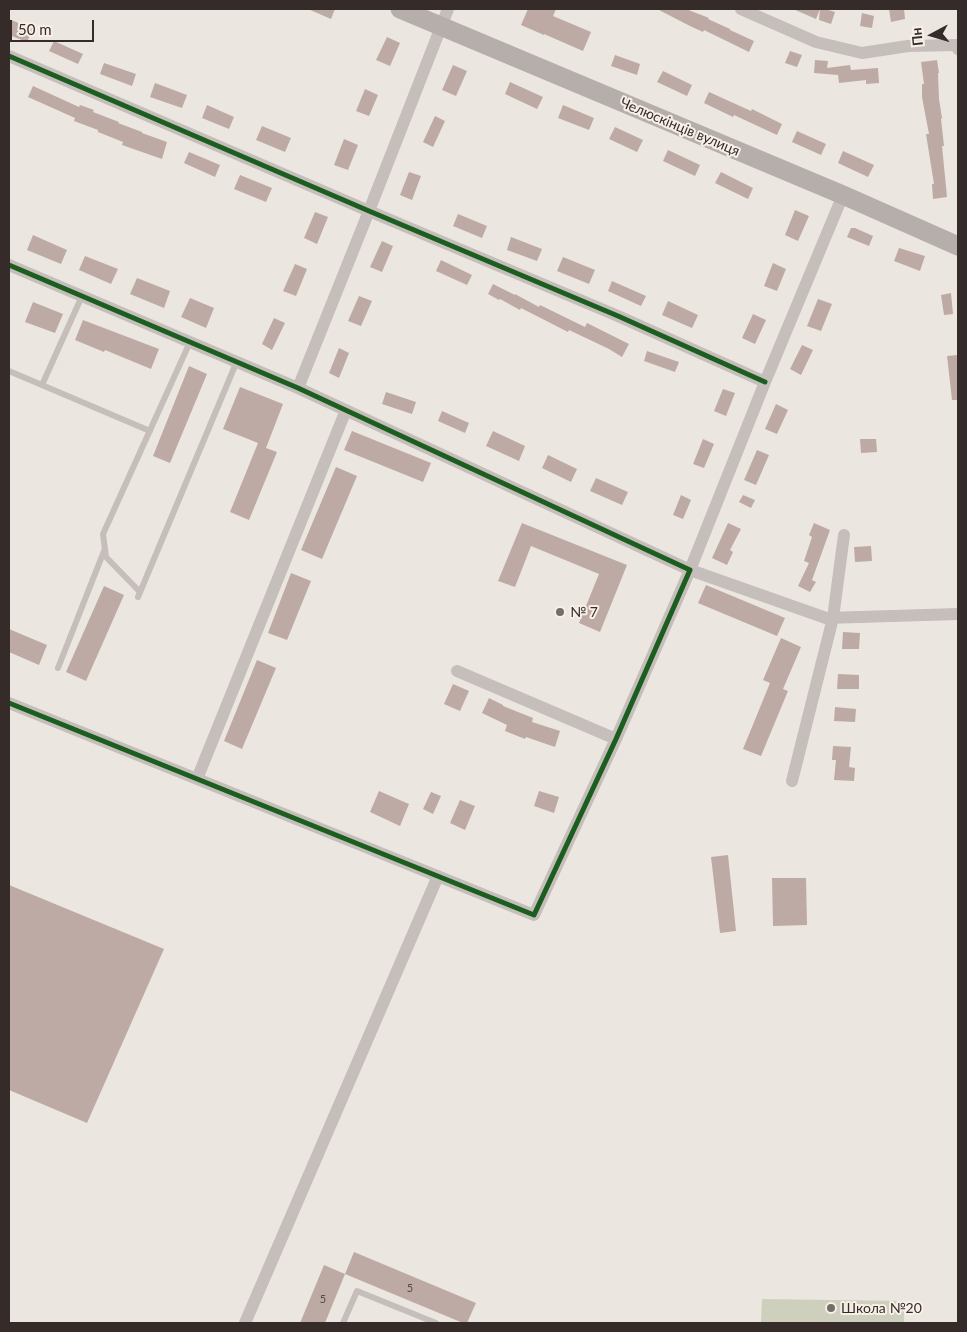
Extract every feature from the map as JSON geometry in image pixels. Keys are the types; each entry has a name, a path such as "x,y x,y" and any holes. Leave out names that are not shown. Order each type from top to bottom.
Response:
{"main road":[{"name":"Челюскінців вулиця","path":"400,9 843,195 958,246"}],"street":[{"path":"298,388 448,9"},
{"path":"741,9 816,42 862,53 908,46 958,45 958,49"},
{"path":"9,56 618,316 765,382"},
{"path":"9,702 534,915 616,739 690,570 765,382 843,195"},
{"path":"9,265 298,388 690,570 826,618 958,614"},
{"path":"197,779 346,410"},
{"path":"792,781 833,618 844,535"},
{"path":"457,672 616,739"},
{"path":"245,1323 438,876"}],"lane":[{"path":"42,385 82,296"},
{"path":"190,342 103,534 106,557 139,594 237,361"},
{"path":"9,371 150,431"},
{"path":"58,668 105,548"},
{"path":"344,1323 357,1291 436,1323"}],"green space":[{"name":"Школа №20","path":"762,1299 904,1301 904,1323 761,1323"}],"building":[{"path":"308,9 335,9 331,19"},
{"path":"528,9 556,9 553,16 591,32 583,51 521,25"},
{"path":"657,9 686,9 709,18 754,41 749,52"},
{"path":"793,9 820,9 816,19"},
{"path":"820,9 835,12 831,24 819,20"},
{"path":"889,9 904,9 905,19 891,22"},
{"path":"862,13 874,16 872,28 860,26"},
{"path":"9,19 33,29 27,42 9,35"},
{"path":"387,37 400,43 390,66 376,60"},
{"path":"54,41 83,54 78,64 49,51"},
{"path":"790,51 802,55 797,67 785,63"},
{"path":"615,55 640,64 637,75 611,66"},
{"path":"815,60 828,61 827,68 850,65 851,70 878,68 879,83 866,84 866,80 839,83 838,75 814,73"},
{"path":"937,60 947,197 933,199 932,184 934,184 926,134 929,134 922,97 922,84 924,84 921,62"},
{"path":"104,63 136,74 132,86 100,74"},
{"path":"453,65 467,71 456,96 442,90"},
{"path":"663,71 692,85 687,96 657,82"},
{"path":"510,82 543,97 537,109 505,94"},
{"path":"155,83 187,95 182,108 150,97"},
{"path":"33,86 79,107 80,105 94,110 93,112 118,123 167,142 162,159 122,145 123,142 74,121 75,118 28,97"},
{"path":"365,89 378,95 369,116 356,111"},
{"path":"709,92 751,111 752,109 782,124 777,135 704,103"},
{"path":"207,105 234,117 229,129 202,118"},
{"path":"563,105 594,118 589,130 558,118"},
{"path":"435,116 445,121 433,147 423,142"},
{"path":"262,126 291,138 285,152 256,140"},
{"path":"615,127 643,140 637,152 609,139"},
{"path":"797,131 826,144 821,155 792,142"},
{"path":"344,139 358,145 348,170 334,165"},
{"path":"668,150 700,165 695,176 663,161"},
{"path":"843,151 874,165 868,177 838,163"},
{"path":"189,152 220,165 215,177 184,163"},
{"path":"409,172 421,176 412,200 400,195"},
{"path":"721,172 753,188 748,199 715,183"},
{"path":"240,175 272,188 266,202 234,189"},
{"path":"795,210 809,216 798,241 785,235"},
{"path":"315,212 328,217 317,244 304,238"},
{"path":"458,214 487,226 482,238 453,226"},
{"path":"851,228 873,236 869,246 847,237"},
{"path":"33,235 67,250 61,264 27,250"},
{"path":"511,237 542,249 537,261 507,250"},
{"path":"382,241 393,246 382,272 370,267"},
{"path":"899,248 925,256 920,271 894,261"},
{"path":"85,256 118,269 111,284 79,270"},
{"path":"563,257 595,270 589,284 557,271"},
{"path":"441,260 472,275 467,285 436,271"},
{"path":"773,263 786,269 777,291 764,286"},
{"path":"295,264 307,269 296,296 283,291"},
{"path":"137,278 170,291 164,308 130,294"},
{"path":"612,281 646,296 641,306 608,291"},
{"path":"493,284 539,307 540,305 585,327 587,323 629,344 622,357 569,330 568,332 521,308 520,310 488,294"},
{"path":"951,293 953,314 944,315 941,295"},
{"path":"359,296 372,301 361,326 348,321"},
{"path":"190,298 214,308 206,328 181,317"},
{"path":"818,299 832,304 821,331 807,326"},
{"path":"668,301 698,315 692,328 662,315"},
{"path":"33,302 63,314 55,333 25,322"},
{"path":"753,314 766,320 755,344 742,338"},
{"path":"274,318 285,323 272,350 262,344"},
{"path":"83,320 159,349 151,369 75,340"},
{"path":"802,345 813,350 801,375 790,369"},
{"path":"339,348 349,353 339,378 329,373"},
{"path":"647,351 679,362 675,372 644,361"},
{"path":"958,355 958,400 952,400 947,356"},
{"path":"189,366 207,374 170,463 153,456"},
{"path":"240,387 283,404 266,448 277,452 249,520 230,512 258,443 223,429"},
{"path":"723,389 735,393 726,416 714,411"},
{"path":"386,392 416,402 412,414 382,404"},
{"path":"776,404 788,410 777,434 765,429"},
{"path":"442,411 469,423 465,433 438,421"},
{"path":"352,431 431,463 423,482 344,450"},
{"path":"493,431 525,446 519,461 486,446"},
{"path":"703,439 714,444 704,468 693,464"},
{"path":"860,439 876,439 877,452 861,453"},
{"path":"757,450 769,455 756,485 744,480"},
{"path":"548,455 577,469 571,482 542,468"},
{"path":"336,467 357,476 322,559 301,550"},
{"path":"596,478 628,492 622,505 590,491"},
{"path":"681,495 691,500 683,519 673,515"},
{"path":"743,495 755,500 751,508 739,502"},
{"path":"522,523 627,565 600,632 579,623 599,574 531,546 515,587 498,581"},
{"path":"728,523 741,529 730,550 733,552 727,565 712,558"},
{"path":"814,523 830,530 812,580 816,582 810,592 798,586 809,563 804,561 812,537 809,535"},
{"path":"871,546 872,561 855,562 854,547"},
{"path":"291,573 311,581 287,640 268,633"},
{"path":"706,585 785,618 777,636 698,603"},
{"path":"104,586 124,595 86,681 66,672"},
{"path":"9,629 47,645 39,665 9,652"},
{"path":"843,632 860,633 859,649 842,649"},
{"path":"781,638 801,647 783,689 788,691 761,756 743,749 770,683 763,680"},
{"path":"257,660 276,668 242,749 224,741"},
{"path":"838,674 859,675 859,689 837,689"},
{"path":"453,684 469,691 460,711 444,704"},
{"path":"489,698 533,718 532,722 560,731 555,747 526,737 525,739 505,731 507,725 482,713"},
{"path":"835,707 856,709 855,722 834,721"},
{"path":"833,746 851,747 849,767 855,768 854,781 834,780 836,760 832,760"},
{"path":"379,791 409,804 400,826 370,812"},
{"path":"539,791 559,797 554,813 534,806"},
{"path":"431,792 441,796 433,814 423,809"},
{"path":"460,800 475,806 465,830 450,823"},
{"path":"728,855 736,931 720,933 711,857"},
{"path":"772,878 806,878 807,925 773,926"},
{"path":"9,885 164,949 87,1123 9,1090"},
{"path":"354,1252 476,1303 467,1323 345,1274"},
{"path":"324,1265 345,1274 325,1323 300,1323"}],"cycle path":[{"path":"9,56 618,316 765,382"},
{"path":"9,265 298,388 690,570 616,739 534,915 9,703"}],"place":[{"name":"№ 7","path":"560,612"},
{"name":"Школа №20","path":"831,1308"}]}
